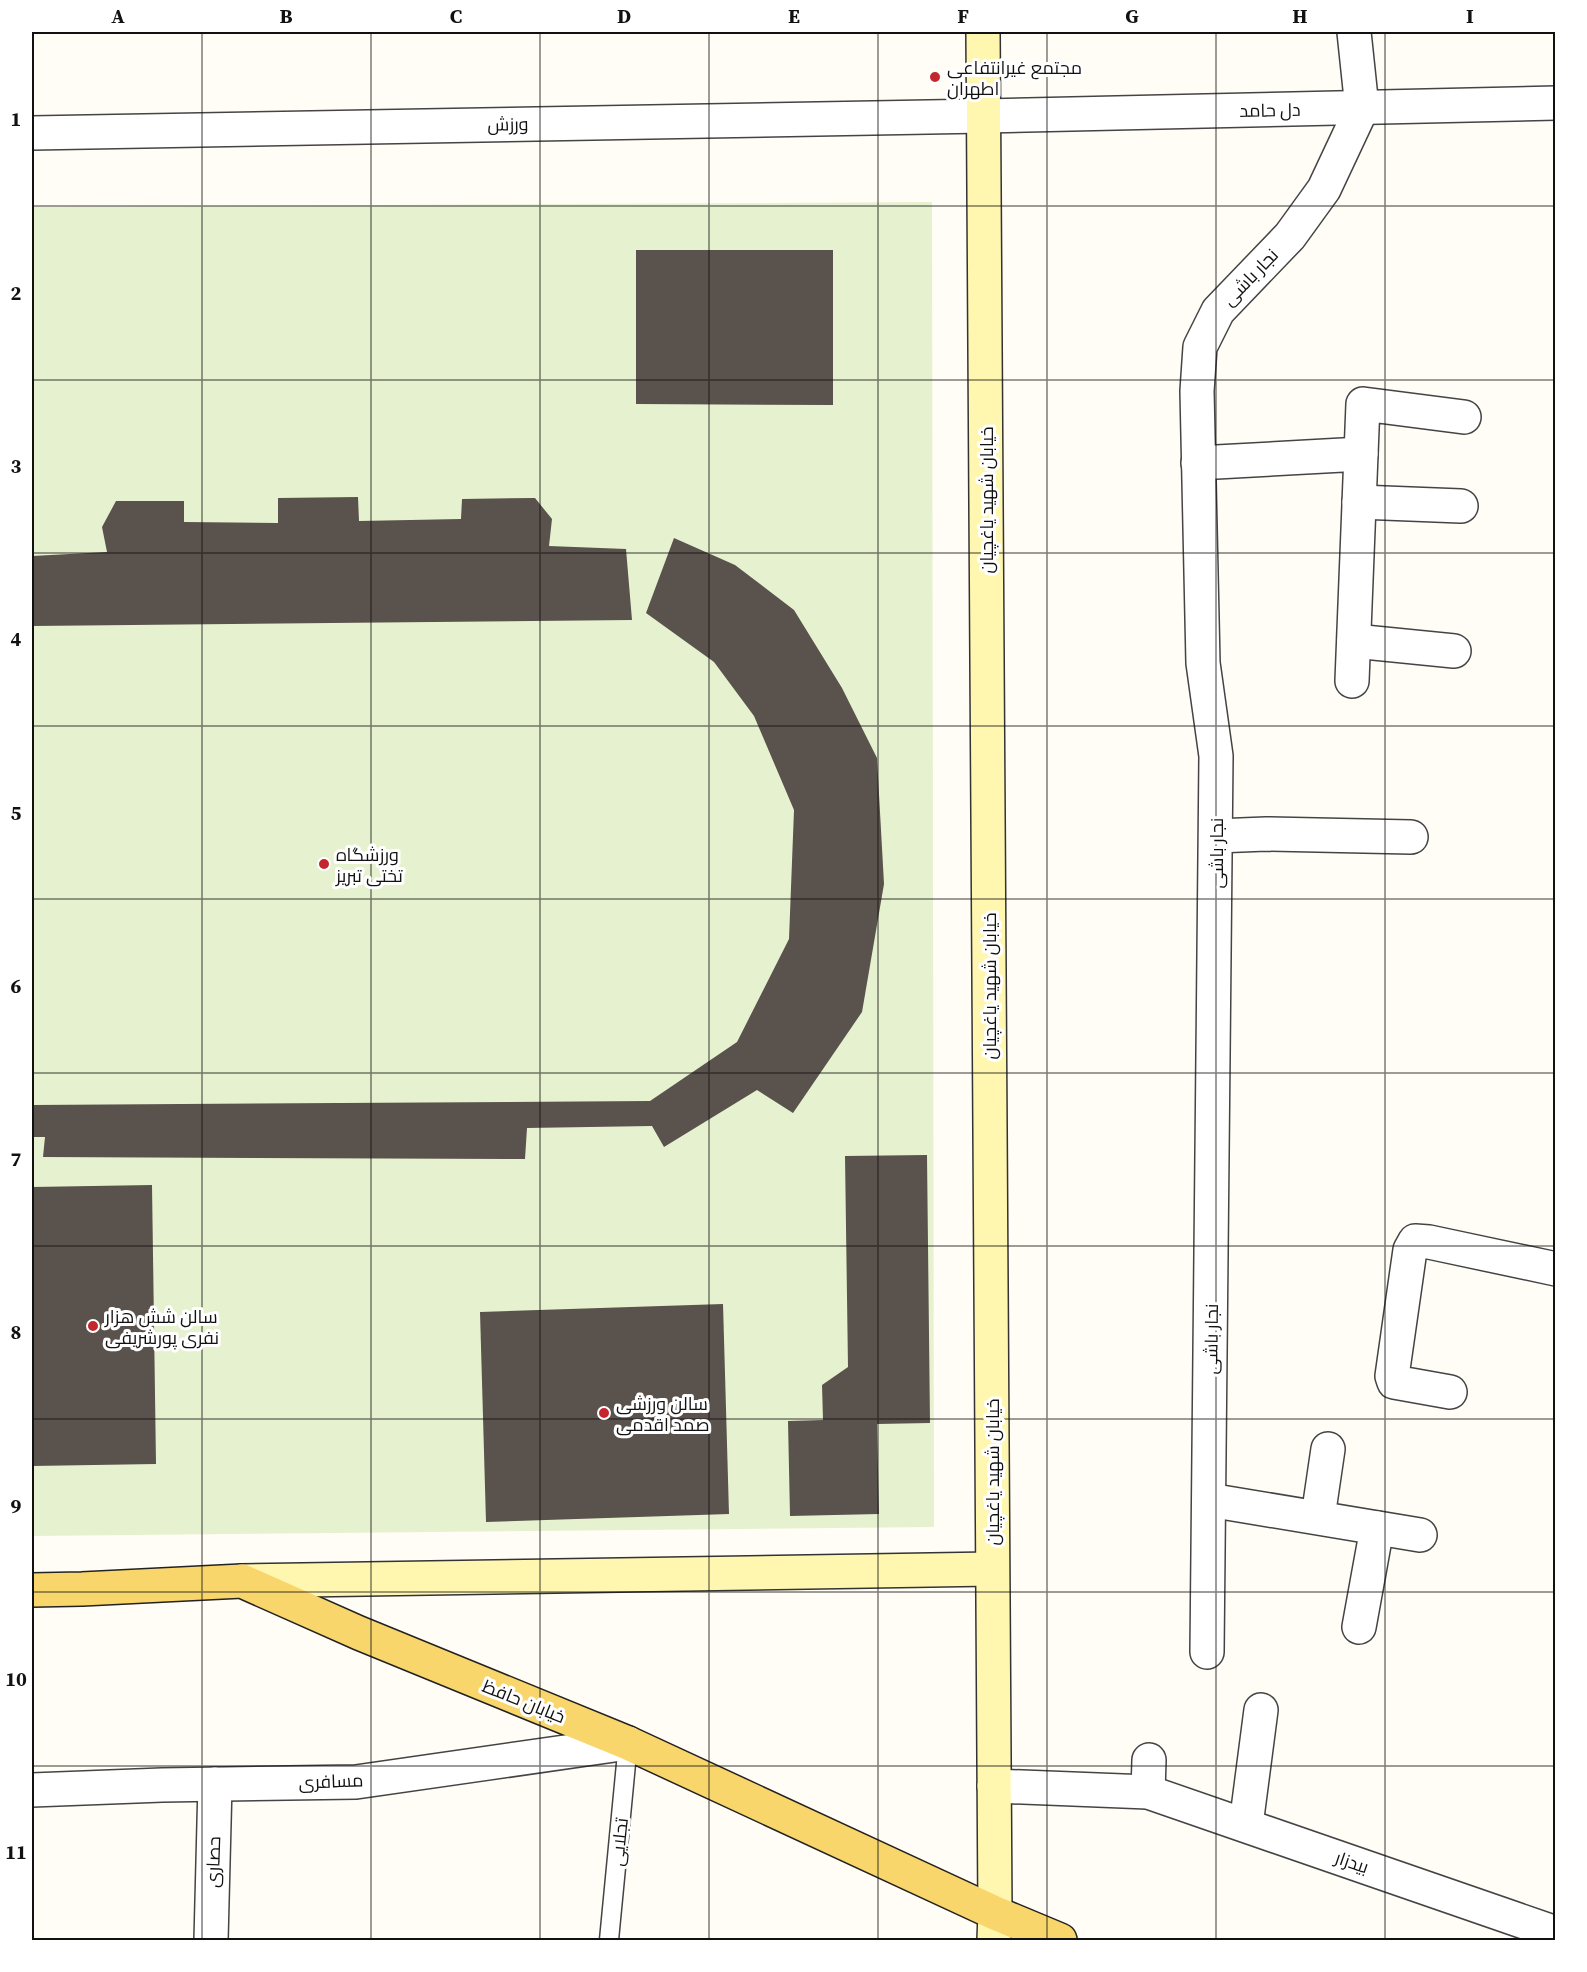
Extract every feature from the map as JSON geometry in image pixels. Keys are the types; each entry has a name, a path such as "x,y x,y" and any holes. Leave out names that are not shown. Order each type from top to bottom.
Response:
{"main road":[{"name":"خیابان شهید یاغچیان","path":"983,32 994,1927"},
{"path":"242,1581 992,1569"},
{"name":"خیابان حافظ","path":"32,1590 242,1581 359,1633 628,1743 994,1927 1060,1941"}],"street":[{"path":"1354,32 1362,108"},
{"name":"دل حامد","path":"984,116 1556,103"},
{"name":"نجار باشی","path":"1207,1652 1216,756 1203,663 1197,391 1200,347 1218,310 1290,236 1324,189 1362,108"},
{"name":"ورزش","path":"32,133 984,116"},
{"path":"1352,681 1363,404 1464,417"},
{"path":"1198,463 1361,454"},
{"path":"1359,502 1461,506"},
{"path":"1354,641 1455,651"},
{"path":"1216,836 1266,834 1411,837"},
{"path":"1450,1392 1394,1382 1392,1376 1410,1250 1415,1241 1556,1269"},
{"path":"1318,1517 1328,1449"},
{"path":"1209,1500 1420,1535"},
{"path":"1359,1628 1377,1528"},
{"path":"1246,1825 1261,1710"},
{"name":"مسافری","path":"32,1790 357,1782 628,1743"},
{"path":"994,1786 1148,1792 1149,1760"},
{"name":"حصاری","path":"211,1941 215,1784"},
{"name":"بیدزار","path":"1148,1792 1556,1933"}],"lane":[{"name":"تجلایی","path":"609,1941 628,1743"}],"green space":[{"path":"932,202 934,1527 32,1536 32,207"}],"building":[{"path":"636,250 833,250 833,405 636,404"},
{"path":"358,497 359,521 461,519 462,499 535,498 552,519 549,546 626,549 632,620 32,626 32,556 107,552 102,527 116,501 184,501 184,522 278,523 278,498"},
{"path":"674,538 735,565 794,610 842,688 877,758 884,884 862,1012 793,1113 757,1090 664,1147 652,1126 527,1128 525,1159 43,1157 45,1137 32,1137 32,1105 650,1101 737,1042 789,939 794,810 754,716 714,662 646,613"},
{"path":"927,1155 930,1423 877,1424 879,1514 790,1516 788,1421 823,1420 822,1385 848,1367 845,1156"},
{"name":"سالن شش هزار نفری پورشریفی","path":"152,1185 156,1464 32,1466 32,1187"},
{"name":"سالن ورزشی صمد اقدمی","path":"723,1304 729,1514 486,1522 480,1312"}],"place":[{"name":"مجتمع غیرانتفاعی اطهران","path":"935,77"},
{"name":"ورزشگاه تختی تبریز","path":"324,864"},
{"name":"سالن شش هزار نفری پورشریفی","path":"93,1326"},
{"name":"سالن ورزشی صمد اقدمی","path":"604,1413"}]}
